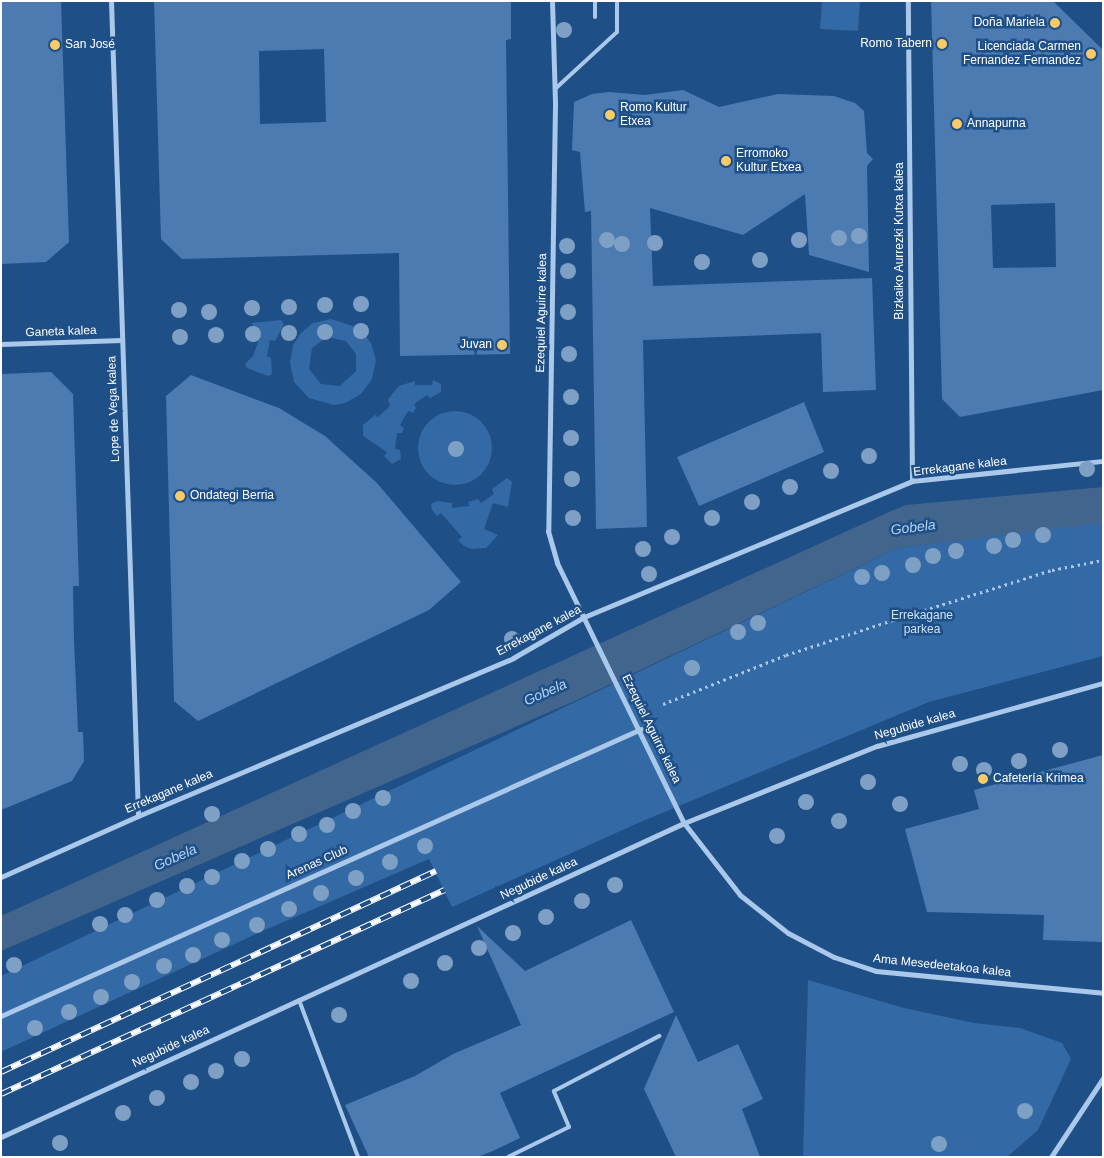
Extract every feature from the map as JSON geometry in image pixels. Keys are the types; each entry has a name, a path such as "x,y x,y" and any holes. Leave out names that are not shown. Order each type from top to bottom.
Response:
{"street":[{"name":"Lope de Vega kalea","path":"111,1 138,816"},
{"name":"Ezequiel Aguirre kalea","path":"552,1 555,89 548,531 557,563 641,729 684,823"},
{"name":"Bizkaiko Aurrezki Kutxa kalea","path":"908,1 912,481"},
{"name":"Ganeta kalea","path":"1,344 122,340"},
{"name":"Errekagane kalea","path":"1,877 138,816 513,658 584,617 912,481 1103,461"},
{"name":"Negubide kalea","path":"1,1137 684,823 877,746 1103,683"},
{"name":"Arenas Club","path":"1,1016 641,729"},
{"name":"Ama Mesedeetakoa kalea","path":"684,823 740,895 788,933 834,957 876,971 1103,993"},
{"path":"1051,1157 1103,1078"}],"lane":[{"path":"595,1 595,17"},
{"path":"555,89 617,32 617,1"},
{"path":"299,1000 358,1157"},
{"path":"508,1157 569,1127 554,1091 658,1036"}],"path":[{"path":"664,704 786,655 1052,570 1103,560"}],"green space":[{"path":"822,1 860,1 858,31 820,29"},
{"path":"331,319 359,328 371,343 376,360 372,379 361,394 345,403 334,405 309,398 294,382 290,363 293,345 301,333 313,323","holes":["327,337 346,341 356,354 356,371 340,386 321,384 309,369 312,348"]},
{"path":"281,320 284,324 275,341 270,340 267,356 271,358 272,374 268,376 247,368 245,364 253,356 258,342 252,323"},
{"path":"433,380 441,384 441,392 430,398 427,395 414,404 416,408 413,413 408,411 400,425 404,428 402,433 397,433 395,449 400,450 401,459 392,464 384,456 387,452 363,436 363,425 375,415 378,417 390,406 388,399 399,386 415,381 415,385 432,385"},
{"path":"455,411 476,417 486,427 492,448 486,469 476,479 455,485 434,479 424,469 418,448 424,427 434,417"},
{"path":"507,478 512,482 508,507 493,503 484,529 498,535 486,548 471,549 464,546 458,540 462,537 441,513 437,516 432,510 431,504 437,501 452,503 452,508 469,506 468,502 478,499 481,503 494,494 492,489"},
{"name":"Errekagane parkea","path":"1103,521 1103,656 929,702 638,823 452,907 429,859 258,933 1,1052 1,976 898,548"},
{"path":"808,980 904,1008 974,1023 1020,1028 1062,1043 1071,1059 1038,1130 1007,1157 803,1157"}],"water":[{"name":"Gobela","path":"1103,487 1103,523 898,548 577,700 1,951 1,916 889,512 906,505"}],"building":[{"path":"1,1 61,1 69,242 46,262 1,264"},
{"path":"154,1 511,1 511,39 506,40 510,354 400,356 399,253 182,259 161,239","holes":["324,49 326,122 260,124 259,51"]},
{"path":"931,1 1053,1 1103,50 1103,390 960,417 942,399","holes":["1055,203 1056,267 993,268 991,205"]},
{"path":"683,90 719,107 778,94 834,96 855,103 864,111 867,153 873,159 867,166 869,272 809,255 805,194 743,235 650,208 653,286 872,278 876,390 823,392 821,333 643,340 647,527 596,529 591,211 585,212 580,152 572,150 574,102 592,94 609,92 645,95"},
{"path":"51,372 73,394 79,586 73,586 74,640 78,732 83,732 84,761 72,781 1,810 1,374"},
{"path":"191,375 279,408 325,436 377,483 461,582 429,610 198,721 174,701 166,396"},
{"path":"804,402 824,452 699,506 677,457"},
{"path":"1103,755 1103,942 1043,940 1044,915 927,912 905,829 979,809 974,790"},
{"path":"631,920 674,1012 500,1093 520,1138 495,1150 478,1157 369,1157 345,1105 415,1076 453,1054 521,1025 477,926 525,971"},
{"path":"676,1015 698,1062 738,1044 763,1099 742,1109 760,1157 676,1157 644,1089"}],"railway":[{"path":"1,1072 436,871"},
{"path":"1,1094 444,890"}],"place":[{"name":"Doña Mariela","path":"1055,23"},
{"name":"Romo Tabern","path":"942,44"},
{"name":"San José","path":"55,45"},
{"name":"Licenciada Carmen Fernandez Fernandez","path":"1091,54"},
{"name":"Romo Kultur Etxea","path":"610,115"},
{"name":"Annapurna","path":"957,124"},
{"name":"Erromoko Kultur Etxea","path":"726,161"},
{"name":"Juvan","path":"502,345"},
{"name":"Ondategi Berria","path":"180,496"},
{"name":"Cafetería Krimea","path":"983,779"}]}
